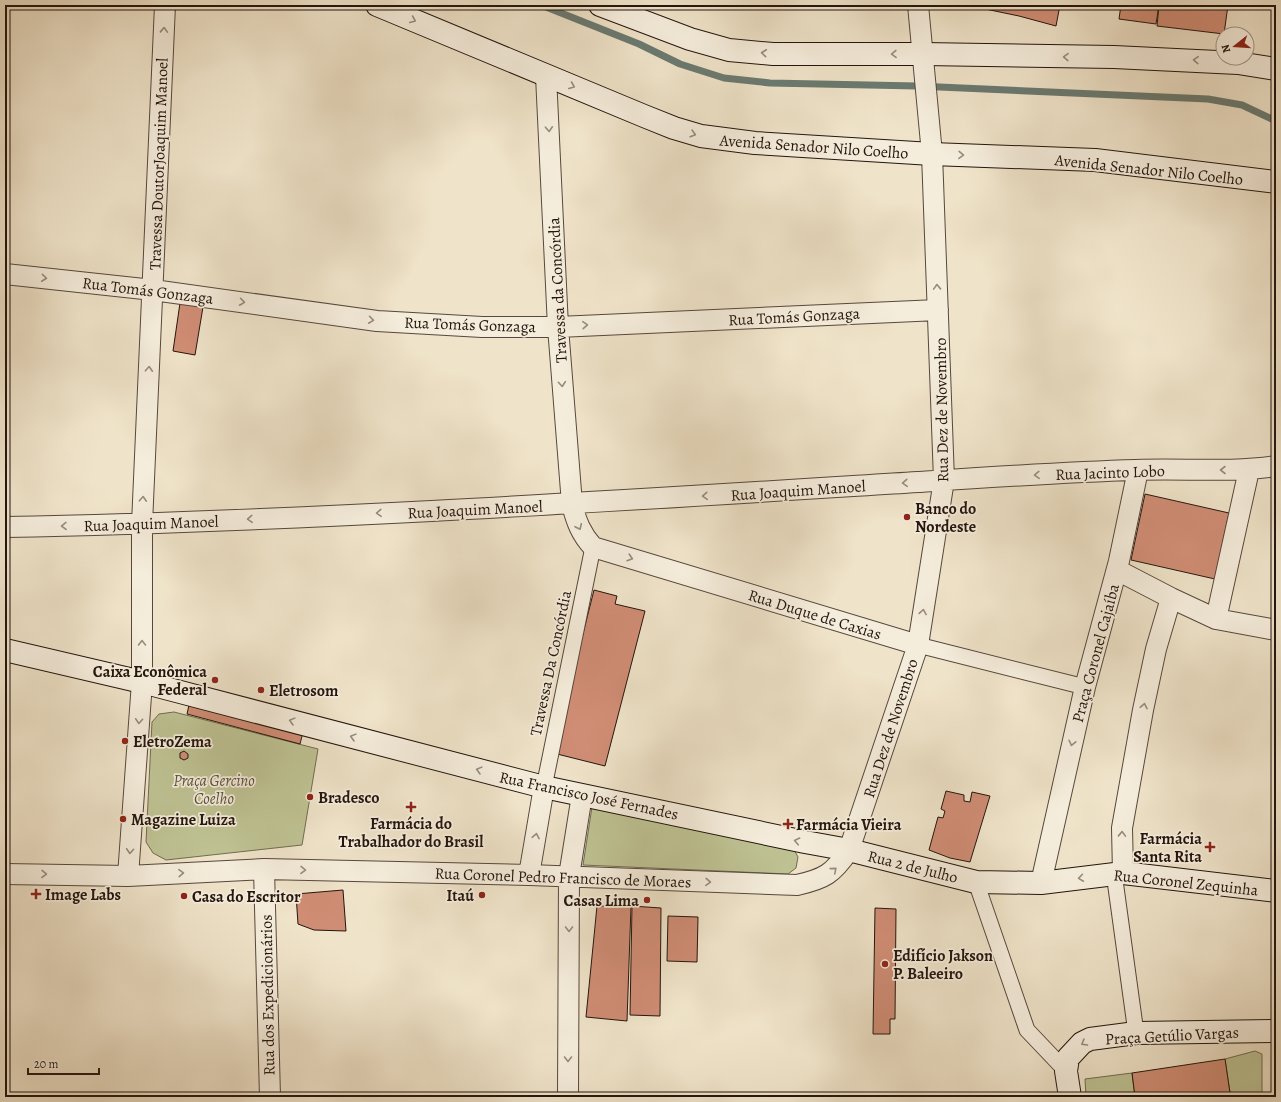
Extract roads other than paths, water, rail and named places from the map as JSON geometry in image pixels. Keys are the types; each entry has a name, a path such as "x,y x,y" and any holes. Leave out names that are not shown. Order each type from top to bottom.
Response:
{"main road":[{"name":"Avenida Senador Nilo Coelho","path":"377,5 674,128 702,136 755,143 932,154 1095,160 1276,182"},
{"path":"600,5 690,39 729,50 924,63 1194,60 1238,63 1276,70"},
{"path":"5,650 142,682"},
{"name":"Rua Francisco José Fernades","path":"142,682 544,787 849,850"},
{"name":"Rua 2 de Julho","path":"849,850 976,882"},
{"name":"Rua Coronel Zequinha","path":"976,882 1041,883 1118,873 1274,891"},
{"name":"Praça Getúlio Vargas","path":"1066,1070 1068,1058 1082,1043 1090,1039 1136,1033 1276,1031"},
{"path":"1066,1070 1070,1097"}],"street":[{"name":"Travessa DoutorJoaquim Manoel","path":"142,682 142,524 165,5"},
{"name":"Rua Dez de Novembro","path":"849,850 918,645 944,480 931,128 918,5"},
{"name":"Travessa da Concórdia","path":"546,76 558,327 572,504"},
{"name":"Rua Tomás Gonzaga","path":"5,274 153,290 377,321 482,327 558,327 938,310"},
{"name":"Rua Jacinto Lobo","path":"944,480 1138,470 1249,470 1276,466"},
{"path":"1117,570 1138,470"},
{"path":"1216,618 1249,470"},
{"name":"Rua Joaquim Manoel","path":"5,527 142,524 572,504 944,480"},
{"path":"572,504 580,530 593,547"},
{"name":"Rua Duque de Caxias","path":"593,547 918,645 1085,687"},
{"name":"Travessa Da Concórdia","path":"544,787 593,547"},
{"name":"Praça Coronel Cajaíba","path":"1041,883 1085,687 1117,570 1171,598 1216,618 1276,630"},
{"path":"1136,1033 1118,873 1122,828 1143,710 1156,649 1171,598"},
{"path":"128,876 142,682"},
{"path":"529,875 544,787"},
{"path":"568,1097 569,876 582,795"},
{"name":"Rua Coronel Pedro Francisco de Moraes","path":"264,869 569,876 797,885 819,880 831,872 839,865 849,850"},
{"path":"5,874 128,876 264,869"},
{"name":"Rua dos Expedicionários","path":"264,869 270,1097"},
{"path":"976,882 1027,1030 1066,1070"}],"waterway":[{"path":"541,5 639,44 680,64 724,78 770,83 917,86 1208,99 1242,105 1276,121"}],"place":[{"name":"Banco do Nordeste","path":"907,517"},
{"name":"Caixa Econômica Federal","path":"215,680"},
{"name":"Eletrosom","path":"261,690"},
{"name":"EletroZema","path":"125,741"},
{"name":"Bradesco","path":"310,797"},
{"name":"Farmácia do Trabalhador do Brasil","path":"411,807"},
{"name":"Magazine Luiza","path":"123,819"},
{"name":"Farmácia Vieira","path":"788,824"},
{"name":"Farmácia Santa Rita","path":"1210,847"},
{"name":"Image Labs","path":"36,894"},
{"name":"Itaú","path":"482,895"},
{"name":"Casa do Escritor","path":"184,896"},
{"name":"Casas Lima","path":"647,900"},
{"name":"Edifício Jakson P. Baleeiro","path":"885,964"}],"park label":[{"name":"Praça Gercino Coelho","path":"214,789"}]}
